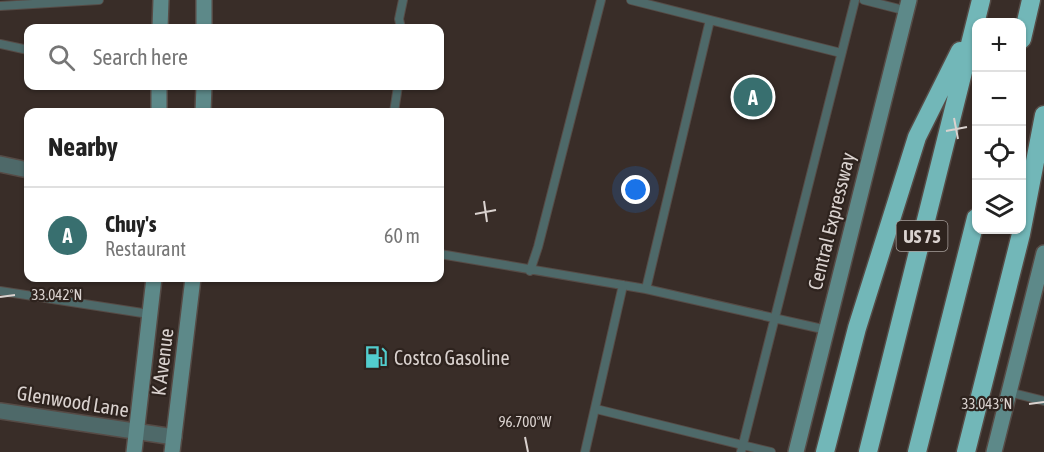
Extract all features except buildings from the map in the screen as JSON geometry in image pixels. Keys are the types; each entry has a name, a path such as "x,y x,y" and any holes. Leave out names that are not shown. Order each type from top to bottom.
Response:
{"highway":[{"name":"US 75","path":"976,18 981,0"},
{"path":"1026,22 1031,0"},
{"path":"825,452 857,328 917,137 972,26"},
{"name":"US 75","path":"868,452 972,32"},
{"path":"966,452 1021,234 1044,115"},
{"name":"US 75","path":"918,452 972,234"}],"main road":[{"path":"160,0 160,24"},
{"path":"204,0 204,24"},
{"name":"Central Expressway","path":"796,452 908,5"},
{"path":"159,90 159,108"},
{"path":"203,108 204,90"},
{"path":"994,452 1044,253"},
{"name":"K Avenue","path":"134,452 153,282"},
{"name":"K Avenue","path":"173,445 193,282"}],"street":[{"path":"0,164 24,169"},
{"name":"Glenwood Lane","path":"0,411 137,433 173,445"}],"lane":[{"path":"0,6 51,5 99,0"},
{"path":"400,24 403,0"},
{"path":"530,270 538,247 601,0"},
{"path":"632,0 841,53"},
{"path":"742,448 855,0"},
{"path":"864,0 908,5"},
{"path":"646,289 710,20"},
{"path":"0,44 24,49"},
{"path":"395,108 397,90"},
{"path":"444,255 646,289 827,330"},
{"path":"585,452 623,285"},
{"path":"0,291 149,314"},
{"path":"1009,392 1044,401"},
{"path":"596,409 742,448 771,452"}],"place":[{"name":"Chuy's","path":"753,97"},
{"name":"Costco Gasoline","path":"376,357"}]}
